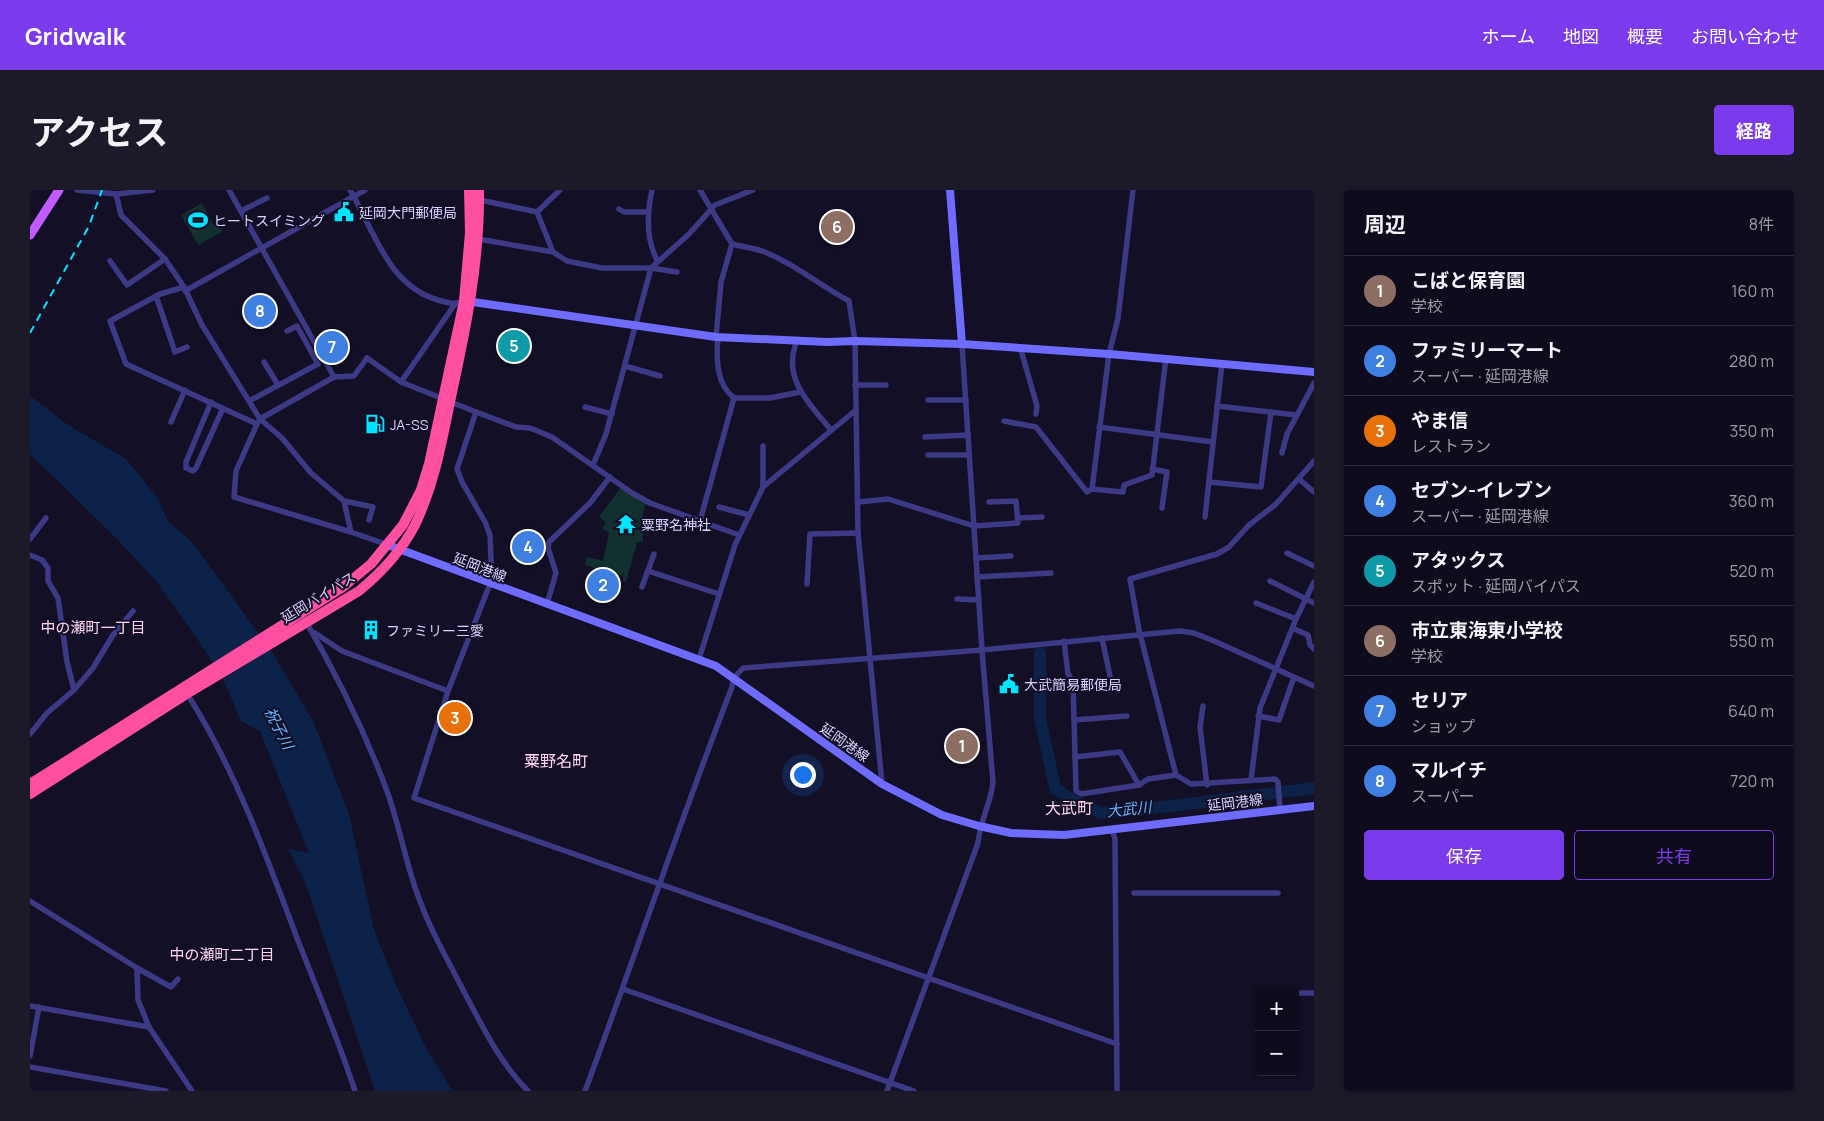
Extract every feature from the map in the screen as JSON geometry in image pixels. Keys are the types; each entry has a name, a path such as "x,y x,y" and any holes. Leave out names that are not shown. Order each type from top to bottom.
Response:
{"highway":[{"name":"延岡バイパス","path":"463,302 470,232 469,190"},
{"name":"延岡バイパス","path":"30,794 302,622 359,591 382,572 400,550 434,482 463,302 478,239 480,195"},
{"name":"延岡バイパス","path":"302,622 371,564 403,525 421,490 430,464 446,400"},
{"name":"延岡バイパス","path":"30,784 188,693"}],"main road":[{"path":"30,235 59,190"}],"street":[{"path":"77,190 116,194 153,190"},
{"path":"229,190 334,377"},
{"path":"350,190 388,263 412,288 430,298 717,337 797,341 962,344 1021,350 1166,358 1314,372"},
{"path":"365,190 184,289 156,296 110,321 126,364 223,408 259,421 282,438 311,473 344,501 373,507 369,520"},
{"path":"537,212 560,190"},
{"path":"700,190 732,244 721,282 717,357 721,382 734,398"},
{"path":"593,465 612,414 651,268 657,260 690,234 715,205 753,190"},
{"path":"887,1091 910,1033 928,978 978,843 979,826 992,795 994,782 982,650 950,190"},
{"path":"1092,489 1109,354 1118,318 1133,190"},
{"path":"651,191 648,212 652,251 657,260"},
{"path":"116,194 121,214 165,259 184,289 202,325 259,421"},
{"path":"480,195 537,212"},
{"path":"241,211 267,198"},
{"path":"620,209 624,212 648,212"},
{"path":"537,212 552,252"},
{"path":"478,239 552,252 567,261 602,268 651,268 678,272"},
{"path":"732,244 766,252 810,276 825,288 849,301 855,341 858,533 882,784"},
{"path":"110,261 126,285 165,259"},
{"path":"156,296 175,352 188,347"},
{"path":"401,382 463,302"},
{"path":"248,401 318,364 297,326 287,331"},
{"path":"797,341 792,371 800,392 831,430"},
{"path":"1021,350 1037,406 1036,414"},
{"path":"388,545 234,497 236,471 259,421 334,377 354,376 367,358 401,382 516,427 540,431 563,443 632,494 650,503 738,535"},
{"path":"1004,421 1036,427 1087,492 1092,489 1123,492 1124,485 1152,475 1155,434 1166,358"},
{"path":"264,362 278,385"},
{"path":"1205,517 1222,364"},
{"path":"625,366 660,376"},
{"path":"1282,453 1287,434 1314,383"},
{"path":"856,385 886,385"},
{"path":"171,422 185,390"},
{"path":"734,398 770,398 800,392"},
{"path":"700,521 734,398"},
{"path":"928,400 966,400"},
{"path":"211,402 186,462 186,468 193,471 196,468 223,408"},
{"path":"1217,406 1296,415"},
{"path":"585,407 612,414"},
{"path":"700,659 738,535 763,487 856,410"},
{"path":"476,412 457,469 490,535 491,584 448,691 414,798 1117,1044"},
{"path":"1209,482 1261,487 1271,412"},
{"path":"1100,427 1213,442"},
{"path":"925,437 968,435"},
{"path":"763,446 763,487"},
{"path":"928,455 969,455"},
{"path":"1176,775 1141,635 1130,579 1217,554 1229,547 1249,525 1276,504 1314,461"},
{"path":"1152,470 1167,472 1162,508"},
{"path":"546,604 556,573 548,548 549,542 590,503 610,476"},
{"path":"1299,479 1314,492"},
{"path":"858,502 888,499 974,526 1018,523 1016,501 989,502"},
{"path":"344,501 351,532"},
{"path":"719,507 749,515"},
{"path":"1018,518 1042,517"},
{"path":"30,539 46,518"},
{"path":"807,585 810,534 858,533"},
{"name":"延岡港線","path":"388,545 716,666 882,784 942,815 979,826 1011,833 1042,835 1112,830 1314,806"},
{"path":"1288,553 1314,566"},
{"path":"642,587 654,554"},
{"path":"30,555 42,560 48,568 48,581 58,598 67,662 74,690"},
{"path":"976,558 1011,556"},
{"path":"648,571 719,594"},
{"path":"977,577 1051,572"},
{"path":"1270,581 1314,603"},
{"path":"1251,780 1258,716 1292,628 1314,582"},
{"path":"957,600 979,600"},
{"path":"1256,603 1296,619"},
{"path":"30,734 47,712 74,690 93,668 113,635 133,611"},
{"path":"302,622 326,642 342,651 448,691"},
{"path":"302,622 339,679 358,720 387,792 417,894 438,942 477,1016 507,1067 528,1091"},
{"path":"1292,628 1308,635 1310,645 1314,648"},
{"path":"585,1091 623,989 658,884 732,687 733,678 743,668 982,650 1180,631 1194,633 1314,686"},
{"path":"1102,638 1110,676"},
{"path":"1064,641 1068,674 1073,682 1076,791 1081,794 1139,785 1148,779 1176,775 1191,784 1274,779 1278,782 1280,809"},
{"path":"1258,716 1279,720 1294,677"},
{"path":"188,693 214,740 246,808 277,885 354,1091"},
{"path":"1203,706 1200,728 1207,784"},
{"path":"1074,720 1127,716"},
{"path":"1075,757 1120,752 1139,785"},
{"path":"1112,830 1115,839 1117,1091"},
{"path":"1134,893 1278,893"},
{"path":"30,901 137,968 172,987 178,980"},
{"path":"137,968 138,1000 149,1027 192,1091"},
{"path":"623,989 914,1091"},
{"path":"1299,993 1314,993"},
{"path":"30,1006 149,1027"},
{"path":"30,1056 39,1007"},
{"path":"30,1067 166,1091"}],"green space":[{"name":"ヒートスイミング","path":"202,203 215,227 219,226 222,232 198,245 181,215"},
{"path":"621,487 646,503 643,513 643,542 637,542 626,582 623,581 623,576 585,565 587,557 603,561 609,532 602,529 606,522 599,517"}],"water":[{"name":"祝子川","path":"30,396 68,425 126,459 157,497 168,521 193,543 272,652 313,721 349,814 374,930 395,983 427,1050 453,1091 375,1091 305,882 288,849 309,853 260,731 241,721 223,679 157,582 116,538 30,454"}],"waterway":[{"name":"大武川","path":"1040,653 1040,718 1055,788 1074,801 1101,813 1314,788"}],"railway":[{"path":"30,333 89,226 102,190"}],"place":[{"name":"延岡大門郵便局","path":"344,212"},
{"name":"ヒートスイミング","path":"198,220"},
{"name":"市立東海東小学校","path":"837,227"},
{"name":"マルイチ","path":"260,311"},
{"name":"アタックス","path":"514,346"},
{"name":"セリア","path":"332,347"},
{"name":"JA-SS","path":"375,424"},
{"name":"粟野名神社","path":"626,524"},
{"name":"セブン-イレブン","path":"528,547"},
{"name":"ファミリーマート","path":"603,585"},
{"name":"ファミリー三愛","path":"371,630"},
{"name":"大武簡易郵便局","path":"1009,684"},
{"name":"やま信","path":"455,718"},
{"name":"こばと保育園","path":"962,746"}],"district":[{"name":"中の瀬町一丁目","path":"93,627"},
{"name":"粟野名町","path":"556,761"},
{"name":"大武町","path":"1069,808"},
{"name":"中の瀬町二丁目","path":"222,954"}]}
